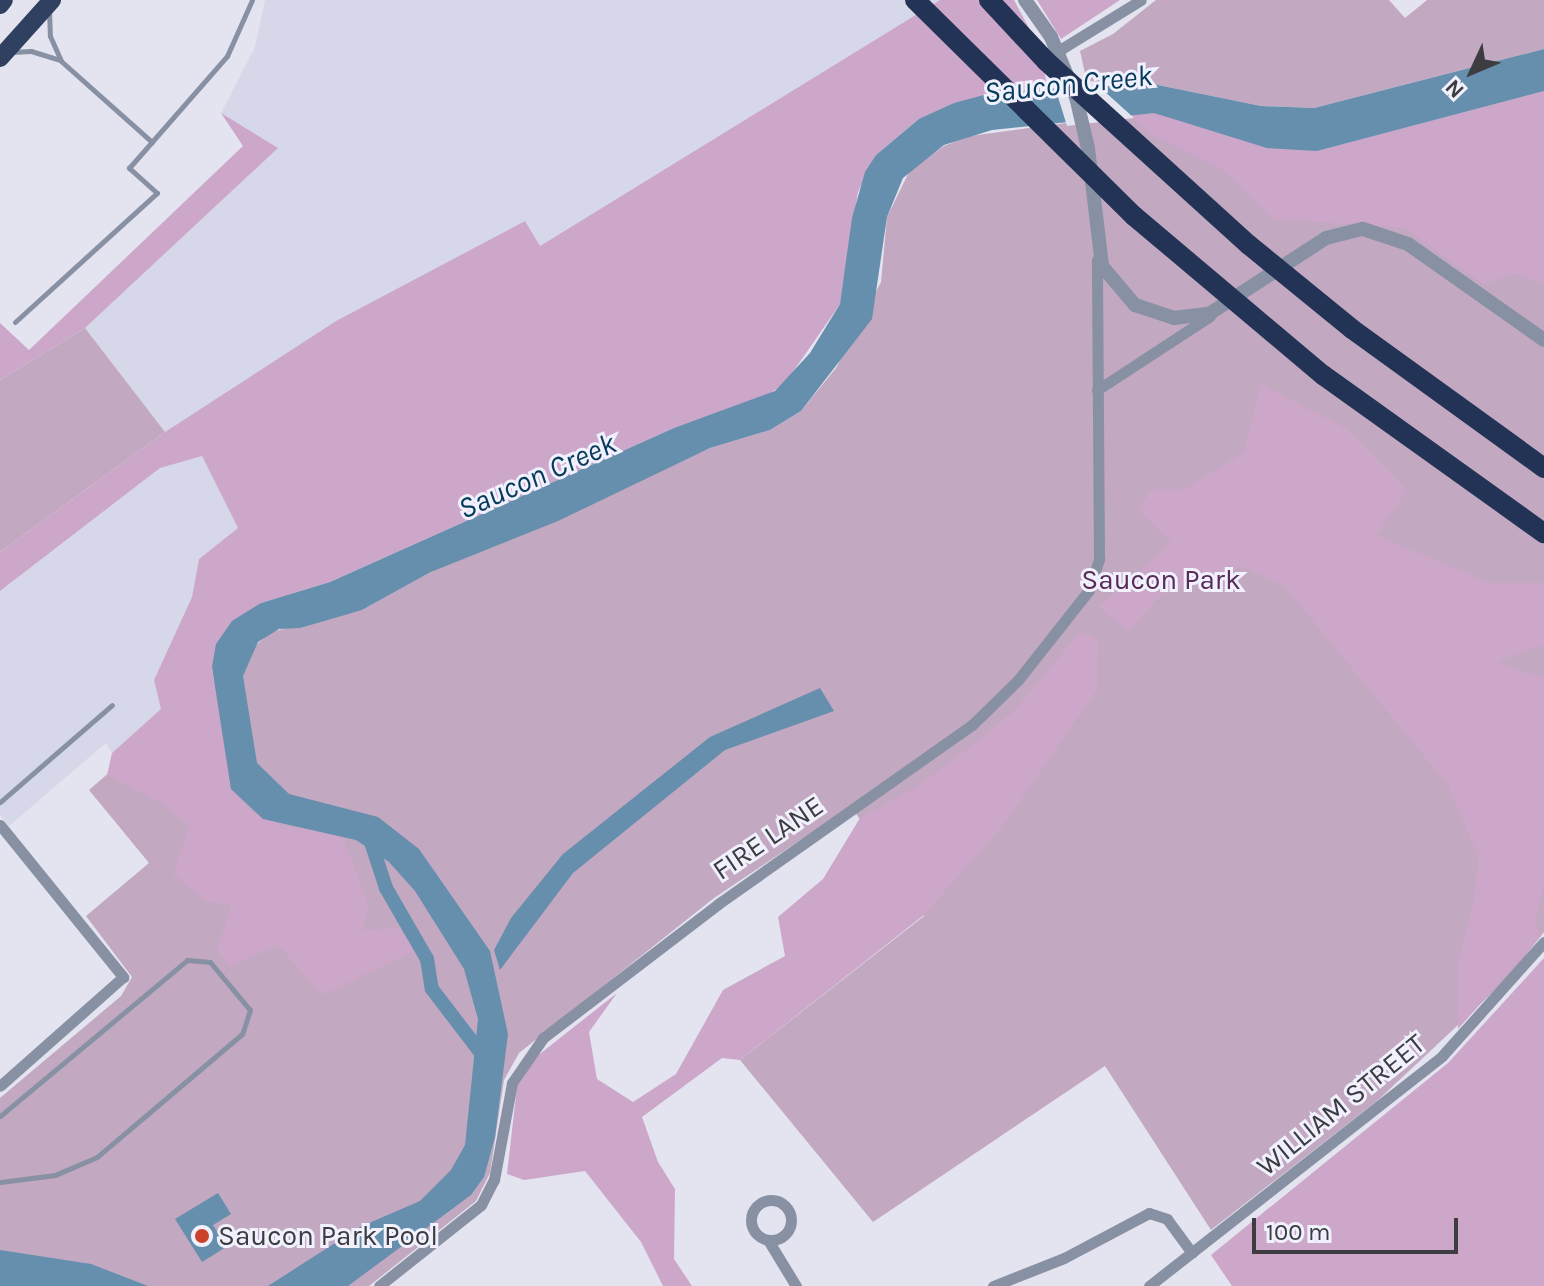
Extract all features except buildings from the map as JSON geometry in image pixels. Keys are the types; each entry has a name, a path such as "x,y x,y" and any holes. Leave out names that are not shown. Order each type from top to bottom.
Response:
{"highway":[{"path":"0,5 4,0"},
{"path":"0,59 52,0"},
{"path":"915,0 1146,226 1323,375 1544,533"},
{"path":"989,0 1046,61 1249,245 1352,329 1544,468"}],"street":[{"path":"1025,0 1058,51 1070,81 1085,133 1097,245 1113,283 1143,310 1189,318 1218,311"},
{"path":"1058,51 1141,0"},
{"path":"1097,390 1326,238 1363,229 1408,244 1544,340"},
{"name":"FIRE LANE","path":"379,1286 481,1205 494,1180 512,1083 543,1038 718,904 947,746 1004,695 1089,590 1099,559 1097,245"},
{"path":"0,825 123,977 0,1086"},
{"name":"WILLIAM STREET","path":"1149,1286 1442,1056 1544,942"},
{"path":"993,1286 1064,1258 1149,1213 1167,1219 1192,1253"},
{"path":"768,1240 796,1286"}],"lane":[{"path":"52,0 49,29 61,61"},
{"path":"15,322 157,193 129,168 227,56 252,0"},
{"path":"0,59 25,50 61,61 152,142"},
{"path":"0,802 112,705"},
{"path":"0,1116 187,960 210,962 250,1010 242,1034 97,1157 55,1175 0,1182"}],"shaded area":[{"path":"265,0 940,0 540,246 525,221 336,321 165,432 85,328 278,148 221,113 255,47"},
{"path":"202,455 238,528 199,559 192,597 154,680 162,709 112,753 106,743 9,826 0,815 0,591 160,468"}],"green space":[{"path":"940,0 1014,0 1039,47 1048,89 919,119 876,155 858,192 840,304 786,382 763,399 674,428 330,582 261,603 212,667 231,789 253,813 283,825 343,837 368,904 363,930 399,928 414,951 322,995 278,945 231,967 217,950 231,906 205,900 173,874 189,827 164,805 107,775 112,753 161,709 154,680 192,597 199,559 238,528 202,456 160,468 0,591 0,552 165,432 336,321 525,221 540,246"},
{"path":"1037,0 1120,0 1061,39"},
{"name":"Saucon Park","path":"1156,0 1389,0 1405,18 1427,0 1544,0 1544,49 1314,108 1261,106 1148,83 1119,85 1317,151 1544,91 1544,932 1508,978 1377,1101 1211,1230 1105,1066 873,1222 740,1060 924,916 851,806 714,898 519,1053 504,1080 490,1173 476,1201 369,1286 0,1286 0,1098 121,996 132,977 86,916 149,863 89,790 271,632 362,610 431,572 710,448 770,430 801,411 836,368 881,282 887,217 910,170 944,146 970,136 1095,119 1080,51 1113,34"},
{"path":"1544,91 1544,284 1514,273 1484,285 1405,228 1273,219 1226,172 1150,134 1130,115 1163,115 1267,148 1317,151"},
{"path":"221,113 278,148 85,328 0,380 0,323 29,350 243,146"},
{"path":"85,328 165,432 0,552 0,380"},
{"path":"1261,384 1347,429 1407,490 1376,535 1490,583 1544,583 1544,644 1497,662 1544,678 1544,882 1535,922 1541,936 1458,1029 1458,959 1474,902 1478,856 1448,785 1284,586 1244,567 1162,594 1128,631 1099,607 1171,543 1139,510 1152,489 1185,489 1244,452"},
{"path":"1080,632 1098,640 1097,690 1004,824 924,915 740,1060 722,1058 642,1117 658,1162 675,1189 674,1259 692,1286 663,1286 641,1242 585,1171 524,1180 507,1174 517,1087 536,1057 617,993 589,1032 597,1079 633,1102 676,1074 723,990 785,956 778,917 823,879 860,818 919,785 1015,710"},
{"path":"1544,958 1544,1286 1232,1286 1211,1255 1448,1063"}],"water":[{"path":"1544,49 1544,91 1317,151 1267,148 1154,113 992,130 944,145 903,178 887,217 872,319 801,411 770,430 710,448 558,521 431,572 362,610 300,628 279,629 258,642 243,676 257,763 289,794 378,817 419,849 490,951 508,1034 495,1137 484,1177 471,1195 348,1286 268,1286 360,1227 420,1201 451,1170 465,1145 478,1019 464,969 415,891 389,862 356,840 263,819 231,789 212,667 216,644 232,621 261,603 330,582 674,428 775,391 810,353 840,304 852,218 865,172 876,155 919,119 954,103 995,92 1148,83 1261,106 1314,108"},
{"path":"820,688 834,711 725,750 573,873 500,970 494,950 511,918 563,854 710,737"},
{"name":"Saucon Park Pool","path":"218,1193 231,1214 213,1225 226,1247 202,1262 175,1219"},
{"path":"0,1250 91,1264 148,1286 0,1286"}],"pier":[{"path":"1093,81 1134,118 1067,126 1054,84"}],"waterway":[{"path":"370,839 386,888 427,959 432,989 487,1061"}],"place":[{"name":"Saucon Park Pool","path":"202,1236"}],"water label":[{"name":"Saucon Creek","path":"1068,84"},
{"name":"Saucon Creek","path":"537,476"}]}
